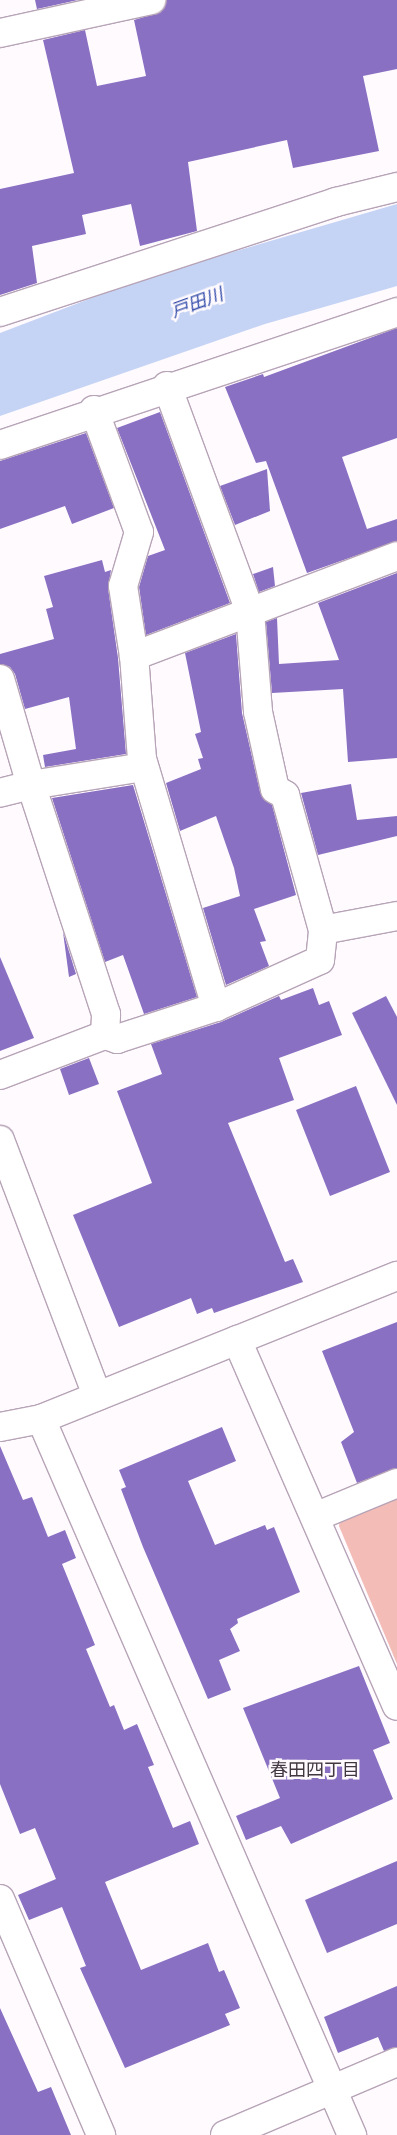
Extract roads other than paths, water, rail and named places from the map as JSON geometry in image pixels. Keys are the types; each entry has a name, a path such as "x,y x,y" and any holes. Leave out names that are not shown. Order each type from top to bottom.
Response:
{"street":[{"path":"0,33 151,0"},
{"path":"0,312 336,202 397,187"},
{"path":"0,445 94,410 397,312"},
{"path":"0,1075 105,1034 118,1039 216,1007 320,960 323,930 285,795 275,789 258,712 250,612 167,386"},
{"path":"94,410 139,532 124,586 134,656 144,768 216,1007"},
{"path":"134,656 397,556"},
{"path":"0,679 31,785 106,1014 105,1034"},
{"path":"0,793 31,785 144,768"},
{"path":"323,930 397,916"},
{"path":"0,1140 97,1396"},
{"path":"0,1428 40,1419 397,1276"},
{"path":"237,1340 397,1706"},
{"path":"40,1419 352,2135"},
{"path":"315,1517 397,1483"},
{"path":"0,1899 101,2135"},
{"path":"225,2135 397,2062"}],"water":[{"name":"戸田川","path":"397,204 397,286 265,324 0,416 0,333 144,278"}],"district":[{"name":"春田四丁目","path":"315,1770"}]}
